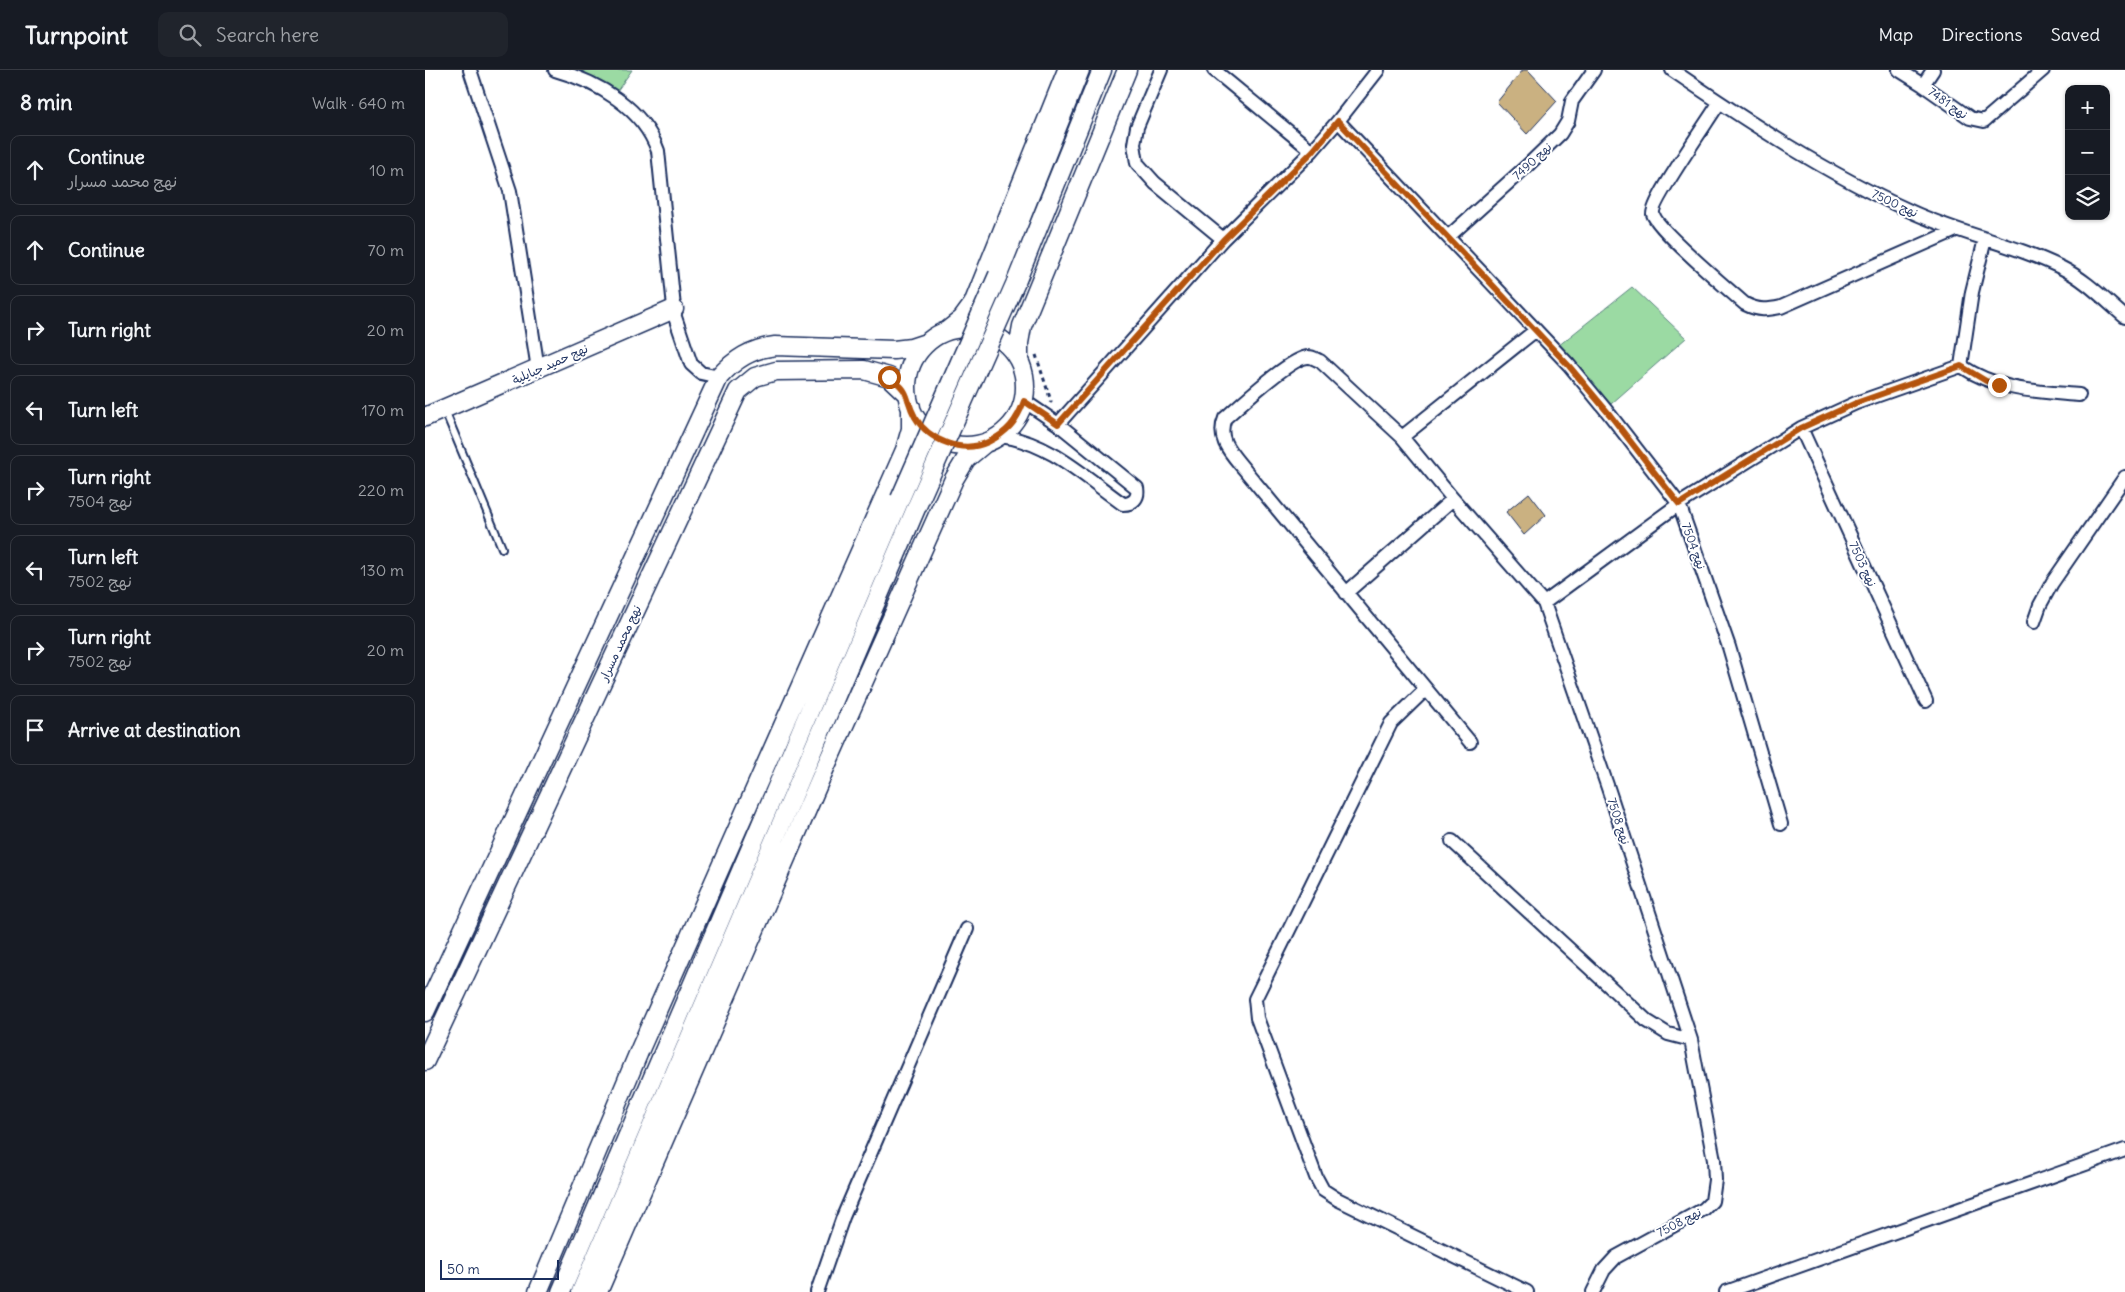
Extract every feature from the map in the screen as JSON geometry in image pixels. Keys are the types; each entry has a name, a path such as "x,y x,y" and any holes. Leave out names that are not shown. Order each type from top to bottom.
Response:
{"street":[{"path":"470,70 510,191 538,369"},
{"path":"555,70 597,87 617,99 632,110 653,138 658,151 674,309 682,340 691,364 701,373 719,377"},
{"path":"538,1292 641,1047 905,450 911,429 909,372 926,343 962,319 973,304 1067,70"},
{"path":"561,1292 900,499 998,275 1080,70"},
{"path":"581,1292 917,506 1016,282 1101,70"},
{"path":"598,1292 825,768 954,479 967,459 1015,421 1024,401 1025,380 1019,359 1022,326 1127,70"},
{"path":"1161,70 1137,127 1134,144 1137,163 1155,183 1223,240"},
{"path":"1214,70 1313,151"},
{"path":"1058,424 1223,240 1313,151 1378,70"},
{"name":"نهج 7490","path":"1448,237 1560,134 1567,121 1572,102 1594,70"},
{"name":"نهج 7500","path":"1672,70 1719,103 1802,154 1870,192 1956,230 2034,256 2064,269 2090,287 2125,317"},
{"path":"1899,70 1923,85 1933,70"},
{"name":"نهج 7481","path":"1923,85 1970,118 1984,121 2043,70"},
{"path":"1719,103 1653,207 1653,213 1664,229 1745,304 1756,309 1767,310 1781,307 1956,230"},
{"name":"نهج 7504","path":"1338,121 1535,330 1610,415 1679,504 1729,647 1781,824"},
{"path":"1961,366 1972,292 1985,239"},
{"name":"نهج حميد جبايلية","path":"425,417 674,309"},
{"path":"947,330 968,327 989,332 1006,343 1019,359"},
{"path":"1401,437 1535,330"},
{"name":"نهج محمد مسرار","path":"425,1012 719,377 738,359 762,348 775,346 894,350 911,348 926,343"},
{"path":"1470,742 1229,451 1222,438 1222,427 1225,418 1280,372 1302,358 1310,357 1320,361 1334,372 1401,437 1543,602 1679,504 1801,428 1856,403 1961,366"},
{"path":"1961,366 1986,381 1999,385 2079,395"},
{"name":"نهج محمد مسرار","path":"425,1061 738,392 755,377 776,370 864,370 889,377 909,400"},
{"path":"909,400 921,425 936,438 945,442 965,447 992,440 1028,442 1049,451 1123,504 1131,503 1135,500 1138,492 1137,488 1058,424 1024,401"},
{"name":"نهج 7503","path":"1801,428 1926,701"},
{"path":"2034,622 2040,605 2052,583 2125,478"},
{"path":"1346,593 1453,499"},
{"name":"نهج 7508","path":"1543,602 1608,788 1691,1040 1714,1160 1713,1201 1704,1209 1616,1257 1604,1270 1593,1292"},
{"path":"1426,689 1391,723 1255,999 1257,1018 1316,1177 1323,1190 1337,1199 1527,1292"},
{"path":"1452,842 1647,1021 1668,1034 1691,1040"},
{"path":"817,1292 843,1217 967,929"},
{"path":"1726,1292 2125,1150"}],"lane":[{"path":"444,409 502,548"}],"green space":[{"path":"570,70 632,70 617,91"},
{"path":"1632,287 1686,338 1611,404 1558,346"}],"building":[{"path":"1523,70 1528,70 1557,101 1527,134 1497,102"},
{"path":"1529,493 1546,515 1524,535 1506,512"}],"route":[{"path":"889,377 902,387 907,394 915,416 921,425 936,438 954,445 974,446 984,444 1000,436 1015,421 1024,401 1058,424 1223,240 1313,151 1338,121 1569,366 1650,465 1679,504 1776,442 1801,428 1856,403 1961,366 1974,375 1999,385"}]}
